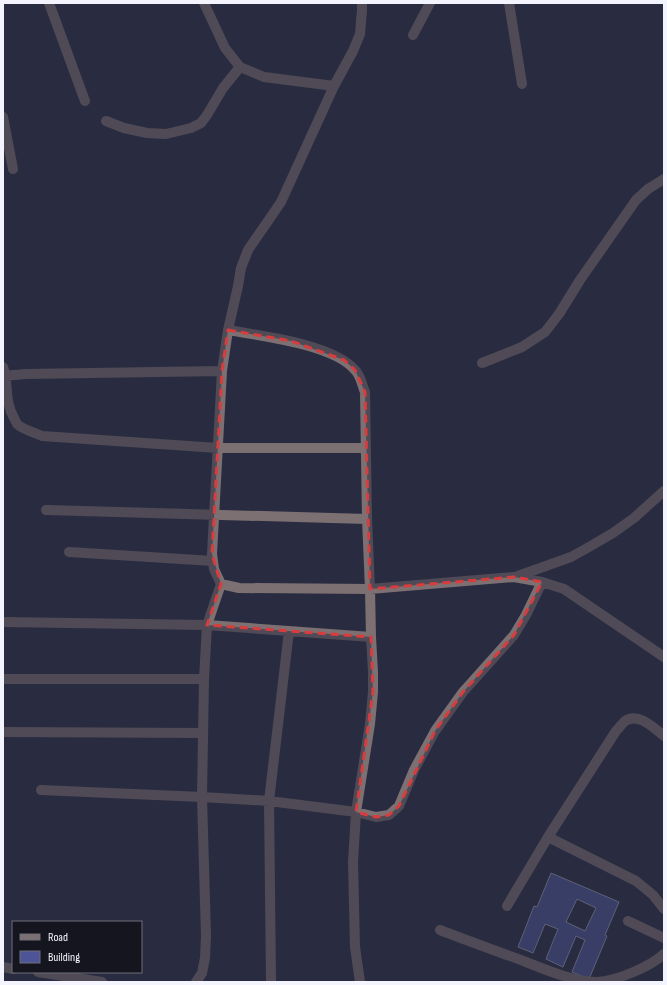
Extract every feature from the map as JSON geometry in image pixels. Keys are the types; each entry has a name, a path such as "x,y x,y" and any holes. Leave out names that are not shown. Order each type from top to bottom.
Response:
{"street":[{"path":"49,3 85,101"},
{"path":"204,3 225,48 240,67 264,77 334,86"},
{"path":"196,982 202,973 205,958 206,936 202,797 204,680 207,625 220,584 214,569 212,554 222,371 228,330 241,268 248,250 281,202 334,86 353,51 360,34 362,3"},
{"path":"413,35 430,3"},
{"path":"510,3 522,84"},
{"path":"106,121 124,128 147,133 166,134 191,128 201,123 223,88 240,67"},
{"path":"3,117 13,169"},
{"path":"482,363 522,347 545,332 636,200 648,189 664,179"},
{"path":"228,330 291,341 325,351 344,360 355,370 361,379 365,392 367,519 373,692 370,724 356,812 353,862 355,946 360,982"},
{"path":"222,371 4,372 8,402 17,423 42,436 218,448 366,448"},
{"path":"220,584 239,588 370,589 514,577 571,557 589,547 613,533 634,518 664,491"},
{"path":"46,510 367,519"},
{"path":"69,552 213,561"},
{"path":"514,577 542,582 564,589 664,657"},
{"path":"41,790 269,801 376,816 389,815 398,806 414,770 435,730 463,692 514,635 526,615 542,582"},
{"path":"3,622 207,625 371,636"},
{"path":"271,980 269,801 289,631"},
{"path":"3,679 204,680"},
{"path":"507,906 548,837 616,730 626,721 634,718 643,720 664,736"},
{"path":"3,732 203,733"},
{"path":"548,837 636,881 653,895 664,909"},
{"path":"628,921 664,938"},
{"path":"440,930 560,975 584,981 597,982 611,980 649,965 664,954"},
{"path":"44,973 102,982"}],"highlighted area":[{"path":"228,330 291,341 344,360 355,370 365,392 370,589 514,577 542,582 514,635 463,692 435,731 399,806 389,815 376,817 356,812 373,692 371,637 207,625 221,584 212,554 222,371"}],"building":[{"path":"551,873 619,902 589,979 572,972 585,940 576,936 563,967 546,959 558,929 545,924 533,953 518,947 534,906 537,907","holes":["577,899 596,908 585,931 566,922"]}]}
